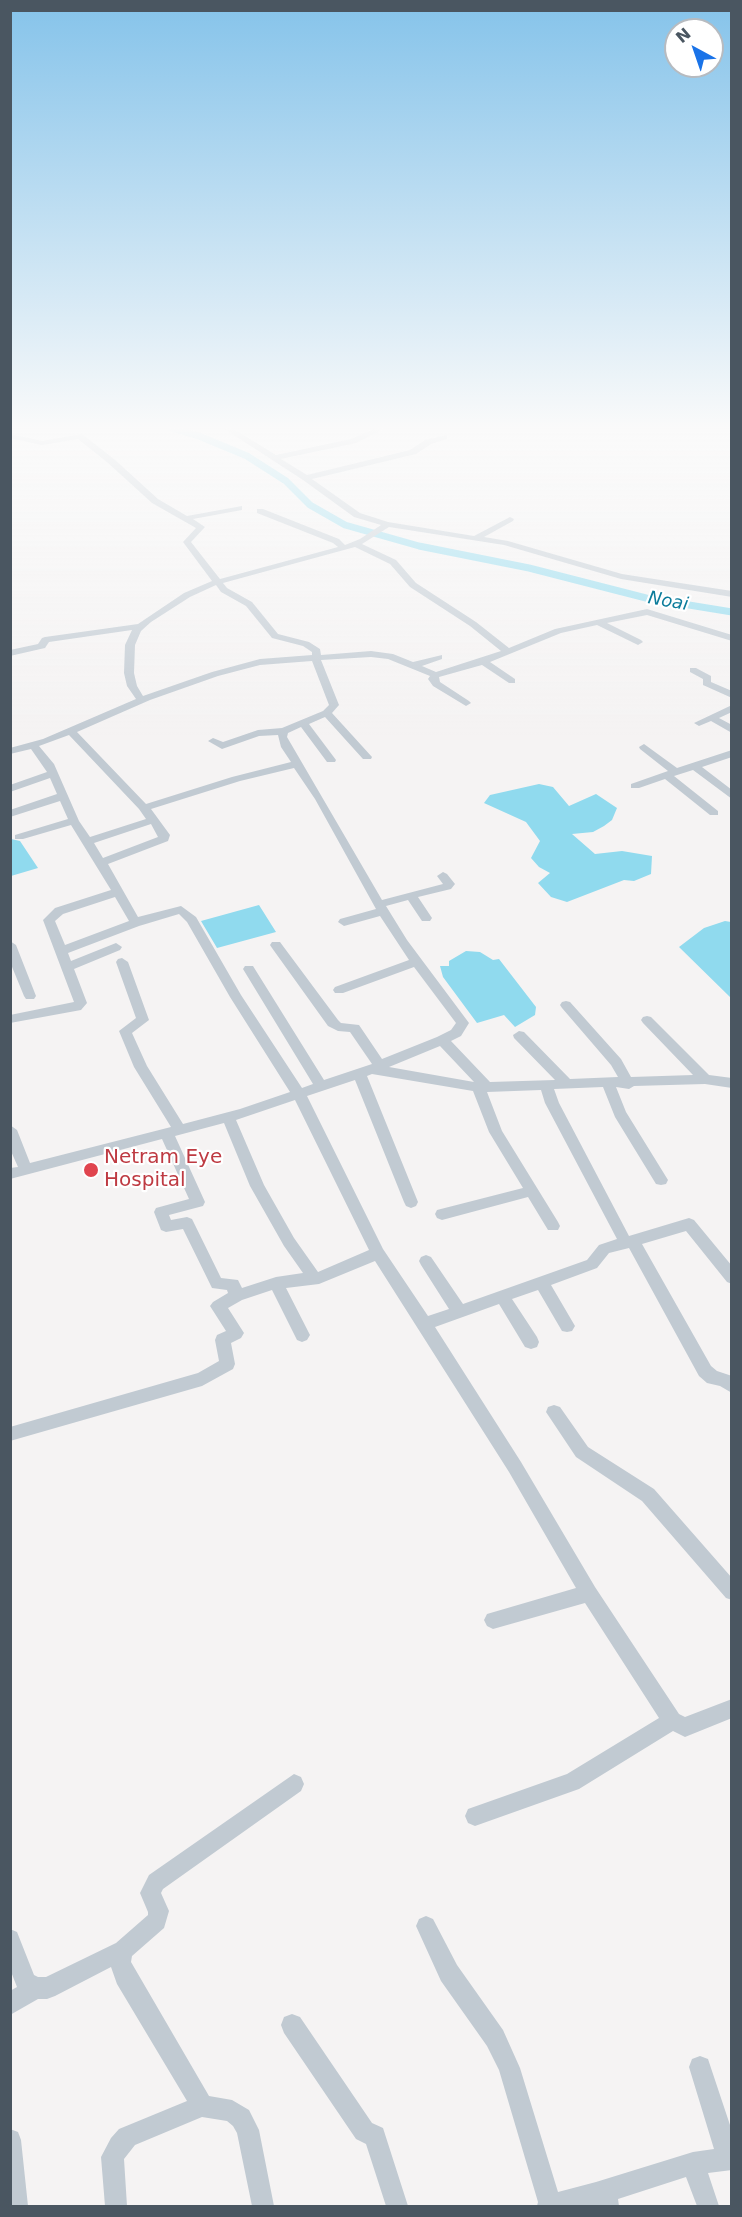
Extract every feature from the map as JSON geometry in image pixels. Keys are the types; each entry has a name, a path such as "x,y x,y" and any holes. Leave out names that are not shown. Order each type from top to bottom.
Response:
{"street":[{"path":"199,531 187,539 187,542 224,590 249,604 275,636 312,646 318,651 317,658 334,705 327,713 284,731 258,733 222,746 213,741"},
{"path":"310,531 330,539 344,548"},
{"path":"141,700 132,686 129,673 130,645 137,630 142,626 187,595 217,581 344,548 377,531"},
{"path":"421,531 476,538 527,549 621,576 732,594"},
{"path":"476,538 488,531"},
{"path":"359,542 393,562 413,585 473,624 507,651"},
{"path":"10,751 71,731 141,700 215,674 261,662 371,654 390,656 435,675 483,661 558,631 647,612 732,638"},
{"path":"599,623 638,642"},
{"path":"10,653 42,646 45,640 142,626"},
{"path":"412,666 439,657"},
{"path":"483,661 512,681"},
{"path":"693,670 708,678 706,683 732,694"},
{"path":"435,675 436,684 466,703"},
{"path":"699,723 732,708"},
{"path":"327,713 367,757"},
{"path":"712,718 732,730"},
{"path":"302,722 331,760"},
{"path":"71,731 144,808 164,835 164,839 101,863"},
{"path":"10,1174 228,1116 299,1094 371,1069 442,1040 456,1033 463,1023 381,908 286,747 282,737 284,731"},
{"path":"33,745 49,764 74,821 137,922"},
{"path":"644,747 714,813"},
{"path":"635,786 732,753"},
{"path":"144,808 236,779 297,764"},
{"path":"695,766 732,796"},
{"path":"10,789 53,773"},
{"path":"10,814 63,796"},
{"path":"87,842 153,820"},
{"path":"19,837 74,821"},
{"path":"344,922 411,896 447,886 449,884 443,876"},
{"path":"10,1019 77,1007 81,1004 50,924 51,915 117,892"},
{"path":"411,896 426,918"},
{"path":"61,951 137,922 181,910 187,912 299,1094 378,1253 515,1467 589,1593 672,1721 686,1727 732,1708"},
{"path":"10,945 30,996"},
{"path":"276,945 333,1023 338,1027 354,1028 371,1069 411,1202"},
{"path":"68,967 116,947"},
{"path":"122,962 143,1020 125,1031 172,1131 198,1202 161,1212 166,1226 187,1223 217,1284 233,1284 237,1296"},
{"path":"339,990 418,962"},
{"path":"249,969 321,1086"},
{"path":"566,1005 616,1062 629,1084"},
{"path":"647,1020 705,1079"},
{"path":"519,1035 568,1085"},
{"path":"442,1040 482,1087 496,1132 553,1226"},
{"path":"371,1069 482,1087 629,1084 705,1079 732,1083"},
{"path":"608,1084 620,1113 661,1180"},
{"path":"546,1086 552,1103 705,1371 712,1378 724,1379 732,1386"},
{"path":"228,1116 257,1186 289,1242 314,1278"},
{"path":"10,1130 26,1170"},
{"path":"442,1214 532,1191"},
{"path":"424,1324 592,1264 604,1249 689,1224 732,1278"},
{"path":"10,1434 202,1379 226,1364 223,1340 236,1333 218,1306 237,1296 276,1283 319,1278 378,1253"},
{"path":"426,1261 459,1311"},
{"path":"541,1281 567,1326"},
{"path":"276,1283 302,1335"},
{"path":"502,1296 531,1342"},
{"path":"554,1412 582,1452 648,1495 732,1592"},
{"path":"493,1620 589,1593"},
{"path":"475,1816 572,1782 672,1721"},
{"path":"10,2004 35,1988 47,1988 123,1950 157,1921 159,1911 150,1893 156,1882 294,1784"},
{"path":"426,1926 449,1973 495,2037 504,2058 549,2206 606,2199 693,2163 730,2158 700,2067"},
{"path":"10,1939 26,1982 35,1988"},
{"path":"123,1950 120,1962 125,1976 202,2106"},
{"path":"292,2025 364,2131 375,2136 397,2206"},
{"path":"116,2206 112,2157 118,2146 127,2137 202,2106 231,2110 241,2118 248,2130 263,2206"},
{"path":"10,2140 17,2206"},
{"path":"693,2163 708,2206"}],"water":[{"path":"539,784 553,787 569,806 596,794 617,808 612,820 604,826 593,832 572,834 595,854 622,851 652,856 651,874 634,881 624,880 567,902 551,897 538,883 550,873 539,867 531,858 540,841 526,822 484,803 490,795"},
{"path":"11,839 20,841 38,868 11,876"},
{"path":"259,905 276,932 217,948 201,921"},
{"path":"725,921 731,922 731,998 679,947 704,928"},
{"path":"466,951 480,952 493,960 499,959 536,1007 535,1015 515,1027 504,1015 477,1023 443,977 440,966 449,966 449,961"}],"waterway":[{"name":"Noai","path":"368,531 419,546 529,568 646,598 732,612"}],"place":[{"name":"Netram Eye Hospital","path":"91,1170"}]}
